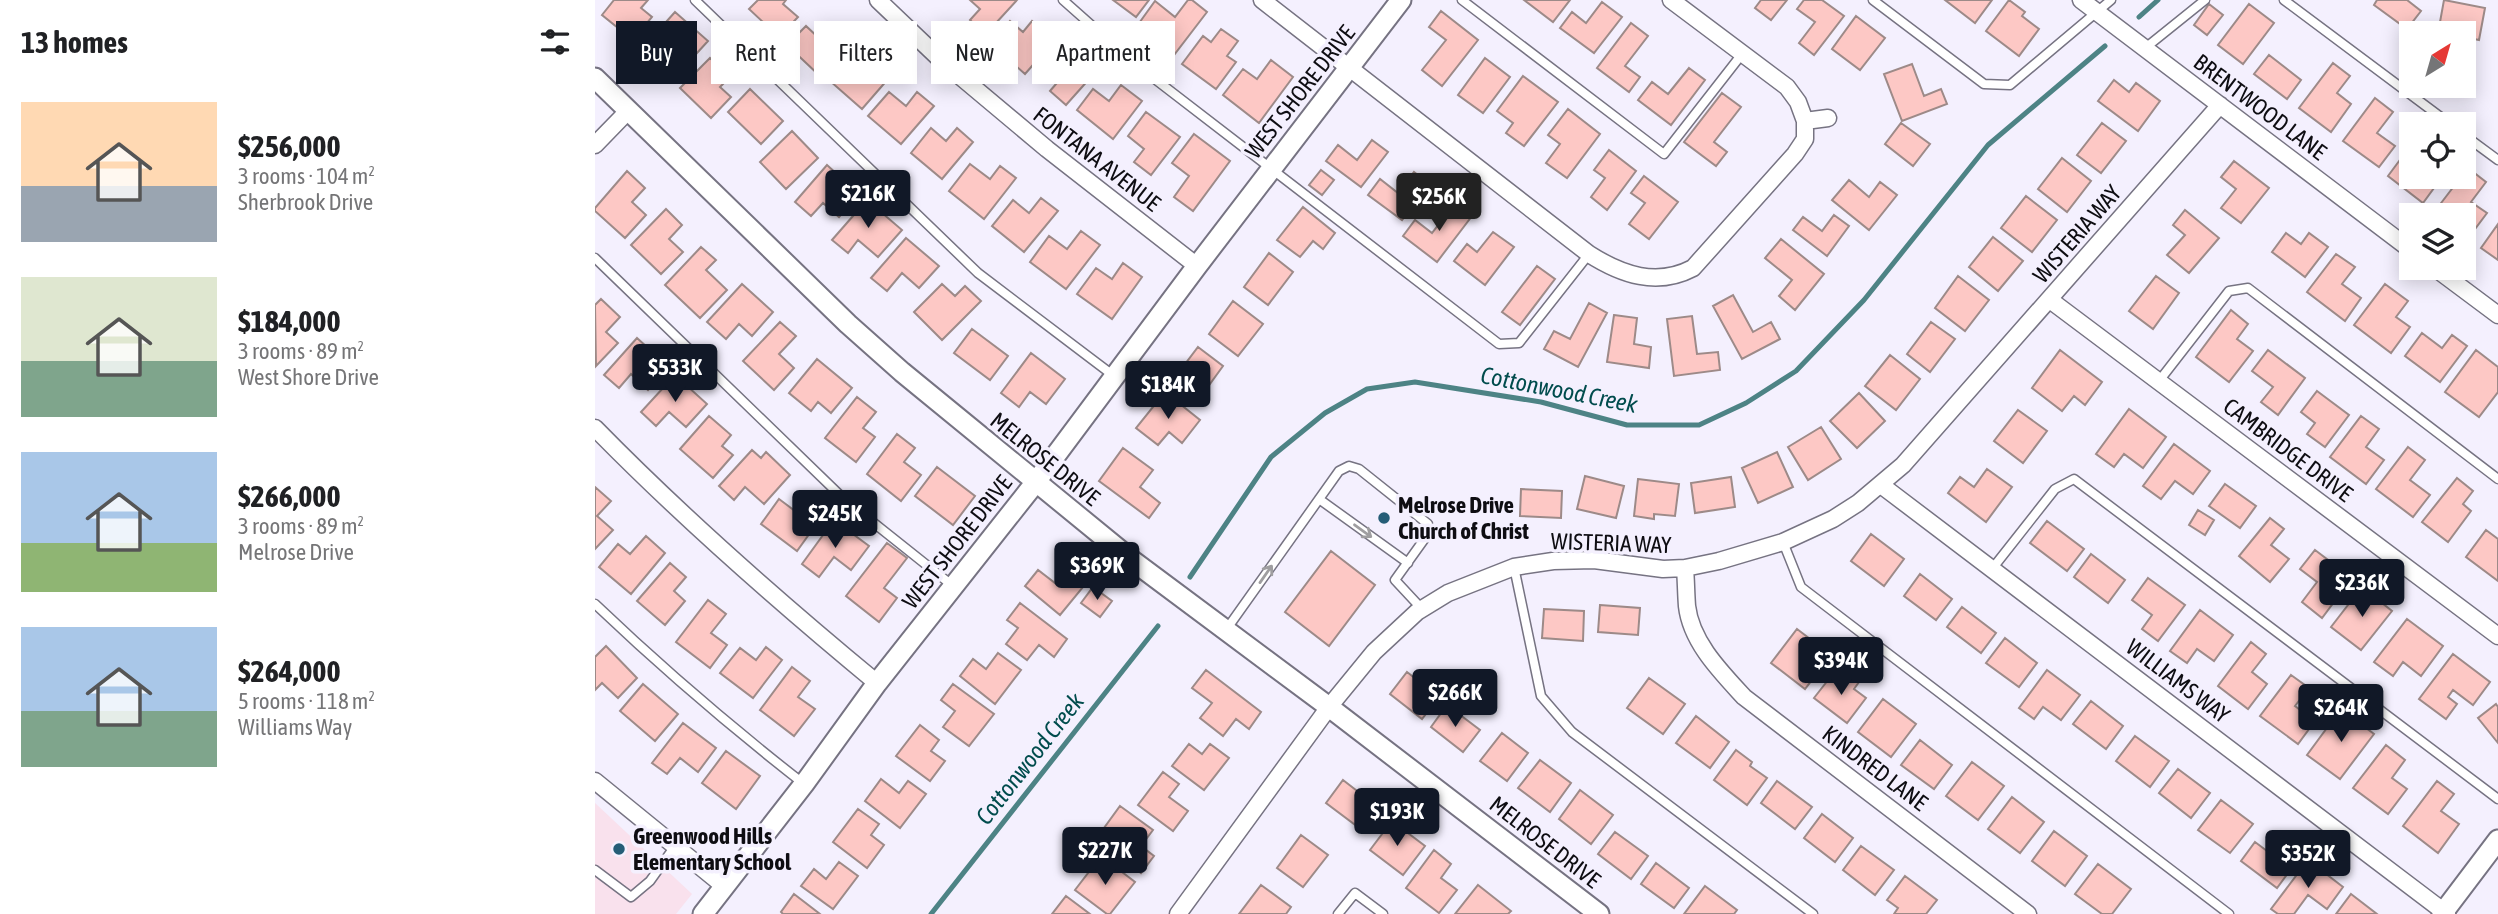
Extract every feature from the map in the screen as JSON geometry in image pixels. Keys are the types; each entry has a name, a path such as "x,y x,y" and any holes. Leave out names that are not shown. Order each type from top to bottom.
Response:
{"street":[{"name":"FONTANA AVENUE","path":"878,0 942,61 1015,123 1197,266"},
{"path":"1262,0 1590,254 1610,267 1644,278 1661,279 1680,275 1693,268 1795,154 1805,139 1805,121 1798,102 1787,88 1671,0"},
{"name":"WEST SHORE DRIVE","path":"703,914 804,785 877,683 1035,483 1401,0"},
{"name":"BRENTWOOD LANE","path":"2081,0 2399,241"},
{"name":"MELROSE DRIVE","path":"595,78 857,332 1035,483 1133,561 1599,914"},
{"name":"WISTERIA WAY","path":"1178,914 1329,707 1374,652 1423,609 1448,593 1514,567 1553,561 1594,560 1664,569 1719,561 1783,542 1833,519 1881,485 1903,465 2220,106"},
{"path":"595,145 629,110"},
{"path":"1805,121 1828,118"},
{"path":"2451,280 2498,315"},
{"name":"CAMBRIDGE DRIVE","path":"2050,300 2498,636"},
{"path":"595,428 648,481 787,609 877,683"},
{"name":"WILLIAMS WAY","path":"1881,485 2444,913"},
{"name":"KINDRED LANE","path":"1685,568 1687,609 1699,640 1716,667 1744,697 2028,914"},
{"path":"595,781 724,886"},
{"path":"2444,913 2498,840"}],"lane":[{"path":"695,0 978,272 1114,376"},
{"path":"1063,0 1134,63 1499,344 1519,343 1590,254"},
{"path":"1462,0 1664,154 1742,54"},
{"path":"1873,0 1984,84 2010,85 2111,0"},
{"path":"2144,48 2205,0"},
{"path":"2284,0 2434,112"},
{"path":"2476,144 2498,160"},
{"path":"595,258 845,500 953,586"},
{"path":"2159,381 2229,291 2248,288 2498,479"},
{"path":"1226,630 1343,468 1355,467 1428,524 1428,534 1395,580 1423,609"},
{"path":"1992,569 2056,488 2074,479 2498,799"},
{"path":"1319,499 1408,563"},
{"path":"1783,542 1801,587 2229,914"},
{"path":"1514,567 1541,696 1572,732 1813,914"},
{"path":"595,604 657,664 804,785"},
{"path":"595,870 631,897 650,881 675,846"},
{"path":"1338,914 1355,893 1383,914"}],"shaded area":[{"name":"Greenwood Hills Elementary School","path":"595,803 692,894 676,914 595,914"}],"building":[{"path":"614,0 648,0 641,8 652,17 649,21 616,21 616,26 602,15"},
{"path":"758,0 786,0 783,4 798,17 794,21 762,21 749,9"},
{"path":"970,0 1017,0 998,21 971,21 980,9"},
{"path":"1113,0 1149,0 1136,17"},
{"path":"1188,0 1192,0 1207,12 1175,54 1175,21 1141,21 1155,1 1175,17"},
{"path":"1524,0 1570,0 1553,22"},
{"path":"1761,0 1787,0 1771,20 1755,8"},
{"path":"1804,0 1822,0 1844,16 1814,55 1799,43 1815,22 1797,9"},
{"path":"1945,0 1992,0 1975,23"},
{"path":"2009,0 2025,12 2022,16 2039,29 2019,56 1986,31"},
{"path":"2377,0 2407,0 2421,11 2413,21 2399,21 2399,23 2374,5"},
{"path":"2444,0 2485,8 2479,40 2476,39 2476,21 2440,21"},
{"path":"1602,2 1622,17 1594,53 1560,28 1572,12 1586,23"},
{"path":"2209,4 2223,15 2207,35 2194,25"},
{"path":"2249,4 2274,23 2243,64 2218,45"},
{"path":"1441,11 1478,40 1442,86 1422,70 1446,40 1429,27"},
{"path":"675,12 685,21 667,21"},
{"path":"1856,16 1885,38 1860,70 1832,49"},
{"path":"1032,21 1032,66 1025,74 1018,68 1018,28 1023,32"},
{"path":"1631,23 1648,36 1625,66 1640,77 1629,92 1597,68"},
{"path":"806,26 814,33 814,70 800,57 800,32"},
{"path":"1221,29 1238,41 1227,56 1236,62 1216,89 1182,64 1203,36 1211,42"},
{"path":"697,31 708,41 697,53"},
{"path":"2269,55 2301,80 2287,99 2254,74"},
{"path":"710,58 711,84 723,84 720,87 731,97 711,118 680,88 684,84 697,84 697,71"},
{"path":"1485,58 1510,77 1483,113 1458,95"},
{"path":"1271,60 1293,77 1259,123 1223,95 1243,69 1257,79"},
{"path":"2333,63 2350,76 2337,93 2351,104 2331,132 2299,108"},
{"path":"1912,64 1924,96 1941,89 1947,104 1902,121 1884,74"},
{"path":"1689,68 1705,80 1671,125 1638,100 1652,82 1668,94"},
{"path":"1523,76 1558,102 1524,146 1506,133 1513,123 1497,111"},
{"path":"2114,80 2129,92 2136,83 2160,101 2138,131 2098,101"},
{"path":"833,84 884,84 862,109"},
{"path":"1056,84 1085,84 1066,105 1050,91"},
{"path":"1121,85 1142,101 1113,139 1077,110 1093,89 1109,101"},
{"path":"750,89 783,121 761,144 728,112"},
{"path":"889,92 906,106 917,92 934,106 901,144 868,116"},
{"path":"1722,93 1741,107 1714,142 1727,152 1716,166 1684,142"},
{"path":"2375,98 2393,112 2377,133 2395,146 2379,167 2343,141"},
{"path":"1568,109 1600,134 1567,178 1546,163 1560,144 1548,135"},
{"path":"1146,112 1180,137 1151,175 1134,162 1144,149 1128,136"},
{"path":"1901,123 1930,144 1913,166 1885,144"},
{"path":"2102,123 2126,141 2101,173 2077,155"},
{"path":"931,128 946,141 957,128 973,142 942,179 911,153"},
{"path":"792,131 818,158 786,189 760,162"},
{"path":"1194,134 1230,161 1193,211 1174,197 1189,176 1172,163"},
{"path":"1372,140 1388,152 1361,187 1326,161 1338,145 1357,160"},
{"path":"1609,150 1636,171 1607,210 1591,197 1605,178 1594,170"},
{"path":"2062,158 2091,181 2067,212 2038,189"},
{"path":"2234,161 2269,188 2241,223 2221,208 2236,189 2221,177"},
{"path":"2399,161 2399,184 2388,176"},
{"path":"970,164 990,179 1000,166 1016,178 984,219 949,191"},
{"path":"827,165 859,194 839,217 823,203 811,216 795,202"},
{"path":"1321,170 1334,180 1322,195 1309,185"},
{"path":"627,171 645,188 632,202 646,215 625,238 595,211 595,208"},
{"path":"1414,172 1430,184 1402,220 1368,195 1380,179 1398,193"},
{"path":"2476,174 2486,182 2472,203 2441,203 2452,189 2476,189"},
{"path":"1644,176 1678,202 1649,239 1629,224 1645,203 1631,193"},
{"path":"1849,180 1869,197 1880,182 1897,195 1869,230 1832,200"},
{"path":"2405,189 2433,189 2423,203"},
{"path":"2026,196 2057,220 2032,252 2001,228"},
{"path":"1041,198 1058,211 1024,252 992,226 1013,200 1029,213"},
{"path":"867,200 902,230 878,257 858,240 848,253 832,240"},
{"path":"1455,203 1472,216 1437,262 1403,236 1415,220 1432,233"},
{"path":"2476,205 2487,213 2476,228"},
{"path":"1303,207 1335,233 1323,249 1313,241 1300,257 1277,240"},
{"path":"666,209 682,225 669,239 683,252 661,274 631,245"},
{"path":"2185,210 2219,238 2189,273 2167,255 2185,235 2173,225"},
{"path":"1834,215 1849,226 1827,256 1793,230 1803,217 1822,231"},
{"path":"2498,224 2498,260 2481,248"},
{"path":"1081,231 1100,245 1066,289 1030,262 1049,236 1067,249"},
{"path":"1493,232 1514,247 1485,285 1454,261 1467,244 1477,252"},
{"path":"2286,233 2301,244 2309,233 2328,247 2305,277 2272,252"},
{"path":"1993,237 2023,261 1998,291 1969,267"},
{"path":"906,238 939,266 919,288 902,273 887,291 871,278"},
{"path":"1781,239 1824,274 1795,310 1779,296 1792,280 1765,258"},
{"path":"701,247 716,260 706,270 727,290 700,318 665,285"},
{"path":"1269,253 1293,272 1268,305 1244,287"},
{"path":"2336,254 2355,267 2342,284 2361,298 2345,321 2307,292"},
{"path":"1123,263 1142,277 1112,319 1077,294 1096,268 1112,279"},
{"path":"1537,266 1555,279 1520,325 1502,312"},
{"path":"1958,276 1989,300 1965,331 1935,308"},
{"path":"2156,276 2179,293 2153,329 2129,311"},
{"path":"742,284 773,312 752,336 739,324 726,339 707,322"},
{"path":"942,284 955,296 965,286 981,301 942,340 914,312"},
{"path":"2385,284 2408,301 2396,317 2410,327 2391,353 2354,325"},
{"path":"1733,295 1753,332 1771,322 1780,339 1742,359 1713,306"},
{"path":"601,299 620,317 606,332 618,343 596,366 595,305"},
{"path":"1233,301 1263,324 1238,356 1209,334"},
{"path":"1589,303 1607,313 1578,367 1544,349 1554,331 1570,339"},
{"path":"2231,310 2248,324 2237,339 2253,351 2229,382 2196,357"},
{"path":"1614,315 1637,318 1634,344 1651,347 1649,368 1607,362"},
{"path":"1692,316 1697,354 1718,352 1720,370 1674,376 1667,319"},
{"path":"780,322 796,336 779,354 794,368 774,390 743,361"},
{"path":"1931,322 1955,339 1930,372 1907,354"},
{"path":"972,329 1008,356 990,380 954,353"},
{"path":"2422,333 2442,348 2452,335 2467,346 2440,382 2405,356"},
{"path":"637,338 669,367 648,390 631,374 619,388 604,375"},
{"path":"1198,347 1223,366 1199,399 1173,380"},
{"path":"2060,350 2102,382 2085,405 2074,396 2062,411 2032,388"},
{"path":"2268,350 2305,378 2278,415 2261,402 2273,387 2252,371"},
{"path":"2476,350 2498,367 2498,392 2479,417 2445,392"},
{"path":"1031,353 1065,379 1046,404 1030,392 1019,407 1001,393"},
{"path":"1890,355 1920,379 1896,410 1865,386"},
{"path":"817,359 852,388 831,413 818,402 811,411 789,393"},
{"path":"675,375 707,404 686,427 669,412 656,426 641,412"},
{"path":"2317,391 2349,415 2325,447 2307,434 2315,423 2301,412"},
{"path":"1165,392 1200,420 1182,443 1169,432 1158,445 1136,428"},
{"path":"1859,393 1885,421 1857,448 1830,421"},
{"path":"857,397 876,412 863,428 875,437 856,462 825,438"},
{"path":"2129,409 2166,437 2143,468 2124,454 2114,467 2096,454"},
{"path":"2018,410 2047,431 2023,463 1994,441"},
{"path":"709,416 731,435 722,446 733,455 713,478 680,449"},
{"path":"2361,416 2379,429 2366,447 2384,460 2366,484 2330,457"},
{"path":"1821,427 1841,459 1808,480 1788,447"},
{"path":"897,434 915,448 904,462 921,475 901,501 867,474"},
{"path":"2174,444 2210,471 2193,494 2175,481 2161,499 2143,486"},
{"path":"2408,447 2425,460 2410,480 2430,495 2413,517 2376,489"},
{"path":"1123,448 1153,470 1140,487 1160,503 1149,518 1099,481"},
{"path":"752,450 761,458 766,452 790,475 764,504 745,487 734,500 719,486"},
{"path":"1777,452 1793,487 1758,503 1742,468"},
{"path":"937,467 975,496 953,525 915,496"},
{"path":"1987,469 2012,487 1986,522 1948,493 1960,477 1974,487"},
{"path":"1585,476 1624,486 1616,518 1577,509"},
{"path":"1731,477 1735,507 1695,513 1691,483"},
{"path":"2457,478 2473,491 2463,504 2471,511 2448,542 2422,522"},
{"path":"1638,479 1679,484 1675,516 1654,514 1654,519 1634,516"},
{"path":"2225,484 2256,506 2240,528 2209,506"},
{"path":"595,487 611,501 597,516 613,530 595,549"},
{"path":"1521,489 1562,491 1561,518 1520,516"},
{"path":"779,499 815,526 797,551 761,524"},
{"path":"2198,510 2214,520 2205,535 2189,525"},
{"path":"2270,518 2284,529 2271,545 2289,559 2270,582 2239,556"},
{"path":"834,520 869,546 851,570 834,557 819,577 802,564"},
{"path":"2047,521 2084,549 2067,571 2030,543"},
{"path":"2486,530 2498,539 2498,581 2466,557"},
{"path":"1871,534 1904,559 1884,586 1851,561"},
{"path":"646,536 665,553 631,594 599,567 618,544 630,554"},
{"path":"887,543 907,558 884,588 897,598 879,622 846,596"},
{"path":"2315,550 2352,578 2322,618 2302,602 2317,582 2300,569"},
{"name":"Melrose Drive Church of Christ","path":"1331,551 1375,585 1329,646 1285,612"},
{"path":"2091,554 2125,580 2108,603 2074,577"},
{"path":"670,563 686,577 674,591 685,601 665,625 637,601"},
{"path":"1068,565 1088,581 1060,615 1025,586 1038,570 1055,583"},
{"path":"1920,574 1952,599 1936,620 1904,596"},
{"path":"2148,578 2185,605 2158,641 2142,629 2152,615 2132,600"},
{"path":"1093,587 1112,601 1100,617 1081,603"},
{"path":"2362,587 2392,611 2361,650 2331,627"},
{"path":"708,600 726,614 711,633 727,645 710,668 676,642"},
{"path":"1020,603 1067,639 1054,657 1039,645 1027,660 1006,644 1018,628 1007,620"},
{"path":"1600,605 1640,608 1638,635 1598,632"},
{"path":"1962,607 1996,633 1981,653 1947,627"},
{"path":"1544,609 1584,611 1583,641 1542,638"},
{"path":"2200,610 2233,635 2214,661 2197,649 2187,663 2170,651"},
{"path":"2407,619 2443,646 2421,676 2403,662 2393,676 2374,662"},
{"path":"1797,629 1831,655 1805,689 1771,663"},
{"path":"2005,638 2037,663 2019,687 1986,663"},
{"path":"2251,642 2266,654 2252,672 2267,684 2248,709 2218,686"},
{"path":"606,646 637,678 618,698 602,683 595,690 595,657"},
{"path":"766,647 782,660 753,698 720,673 740,648 756,660"},
{"path":"998,653 1021,670 995,704 960,676 973,659 986,669"},
{"path":"2453,654 2490,682 2473,705 2453,690 2448,697 2457,704 2446,719 2419,699"},
{"path":"792,667 810,681 798,697 815,709 794,736 760,710"},
{"path":"1206,670 1261,712 1249,729 1236,719 1223,736 1200,718 1212,703 1192,688"},
{"path":"2047,670 2080,695 2061,720 2043,707 2034,719 2019,708"},
{"path":"1407,672 1439,697 1422,719 1390,694"},
{"path":"1848,674 1859,682 1854,689 1866,698 1847,723 1814,698 1832,675 1842,682"},
{"path":"2291,675 2309,688 2295,706 2315,721 2298,744 2260,716"},
{"path":"1649,678 1685,704 1663,734 1627,708"},
{"path":"643,684 678,714 655,741 620,711"},
{"path":"953,684 994,714 969,746 943,727 955,711 941,700"},
{"path":"1883,699 1916,724 1891,757 1858,732"},
{"path":"2091,701 2123,726 2106,749 2073,724"},
{"path":"2496,704 2498,707 2498,743 2478,718"},
{"path":"1447,705 1480,730 1463,752 1431,727"},
{"path":"2341,709 2374,734 2340,779 2307,755"},
{"path":"1696,716 1729,742 1710,768 1676,743"},
{"path":"683,723 716,748 698,772 680,758 667,774 652,763"},
{"path":"920,725 939,740 931,751 945,761 930,781 896,756"},
{"path":"1502,733 1528,753 1507,781 1480,761"},
{"path":"2135,736 2169,761 2150,787 2116,761"},
{"path":"1920,740 1952,765 1934,789 1901,765"},
{"path":"1189,744 1202,754 1210,744 1229,758 1204,790 1172,766"},
{"path":"2386,745 2405,760 2392,778 2407,789 2388,814 2353,788"},
{"path":"1736,750 1752,762 1750,766 1767,778 1747,805 1714,780"},
{"path":"726,751 760,776 736,809 702,783"},
{"path":"1540,760 1571,783 1550,812 1518,788"},
{"path":"1972,762 2004,786 1978,820 1946,796"},
{"path":"2178,769 2210,793 2191,818 2159,793"},
{"path":"1163,772 1179,784 1169,797 1188,811 1173,831 1138,805"},
{"path":"881,779 899,793 908,781 926,794 900,828 865,801"},
{"path":"1343,780 1379,808 1362,830 1326,803"},
{"path":"1777,781 1812,807 1795,829 1761,803"},
{"path":"2437,781 2454,794 2441,811 2459,824 2438,853 2403,826"},
{"path":"1580,790 1613,815 1591,844 1559,819"},
{"path":"2012,797 2044,822 2020,853 1988,829"},
{"path":"2221,800 2253,824 2230,853 2198,830"},
{"path":"1120,806 1153,830 1141,846 1154,856 1141,873 1096,839"},
{"path":"858,809 879,824 871,835 884,845 867,868 833,842"},
{"path":"1822,814 1853,838 1835,862 1804,838"},
{"path":"1392,821 1425,846 1403,875 1370,850"},
{"path":"2054,831 2087,856 2065,886 2032,861"},
{"path":"1615,832 1648,856 1631,879 1598,854"},
{"path":"1301,835 1328,855 1303,887 1277,868"},
{"path":"2255,842 2271,854 2281,842 2300,857 2277,888 2241,861"},
{"path":"1861,846 1894,870 1875,895 1843,870"},
{"path":"1434,850 1451,864 1441,878 1457,890 1439,913 1406,888"},
{"path":"1105,859 1135,882 1110,914 1075,890 1092,868 1096,871"},
{"path":"2308,860 2343,887 2327,909 2308,895 2294,914 2278,914 2271,909"},
{"path":"839,862 858,876 833,909 801,886 814,869 826,879"},
{"path":"1656,863 1689,888 1674,908 1641,884"},
{"path":"2098,864 2131,889 2112,914 2102,914 2075,894"},
{"path":"1905,876 1937,900 1926,914 1894,914 1898,908 1887,900"},
{"path":"1261,885 1291,907 1286,914 1239,914"},
{"path":"1478,885 1511,911 1508,914 1455,914"},
{"path":"1705,886 1737,910 1734,914 1684,914"},
{"path":"794,894 820,914 783,914 781,912"},
{"path":"2351,894 2377,914 2336,914"},
{"path":"1066,896 1090,914 1052,914"}],"waterway":[{"name":"Cottonwood Creek","path":"2139,17 2158,0"},
{"name":"Cottonwood Creek","path":"1190,577 1271,457 1325,413 1367,389 1415,382 1541,402 1627,425 1699,425 1746,403 1796,371 1864,300 1988,145 2105,46"},
{"name":"Cottonwood Creek","path":"931,914 1158,626"}],"place":[{"name":"Melrose Drive Church of Christ","path":"1384,518"},
{"name":"Greenwood Hills Elementary School","path":"619,849"}]}
